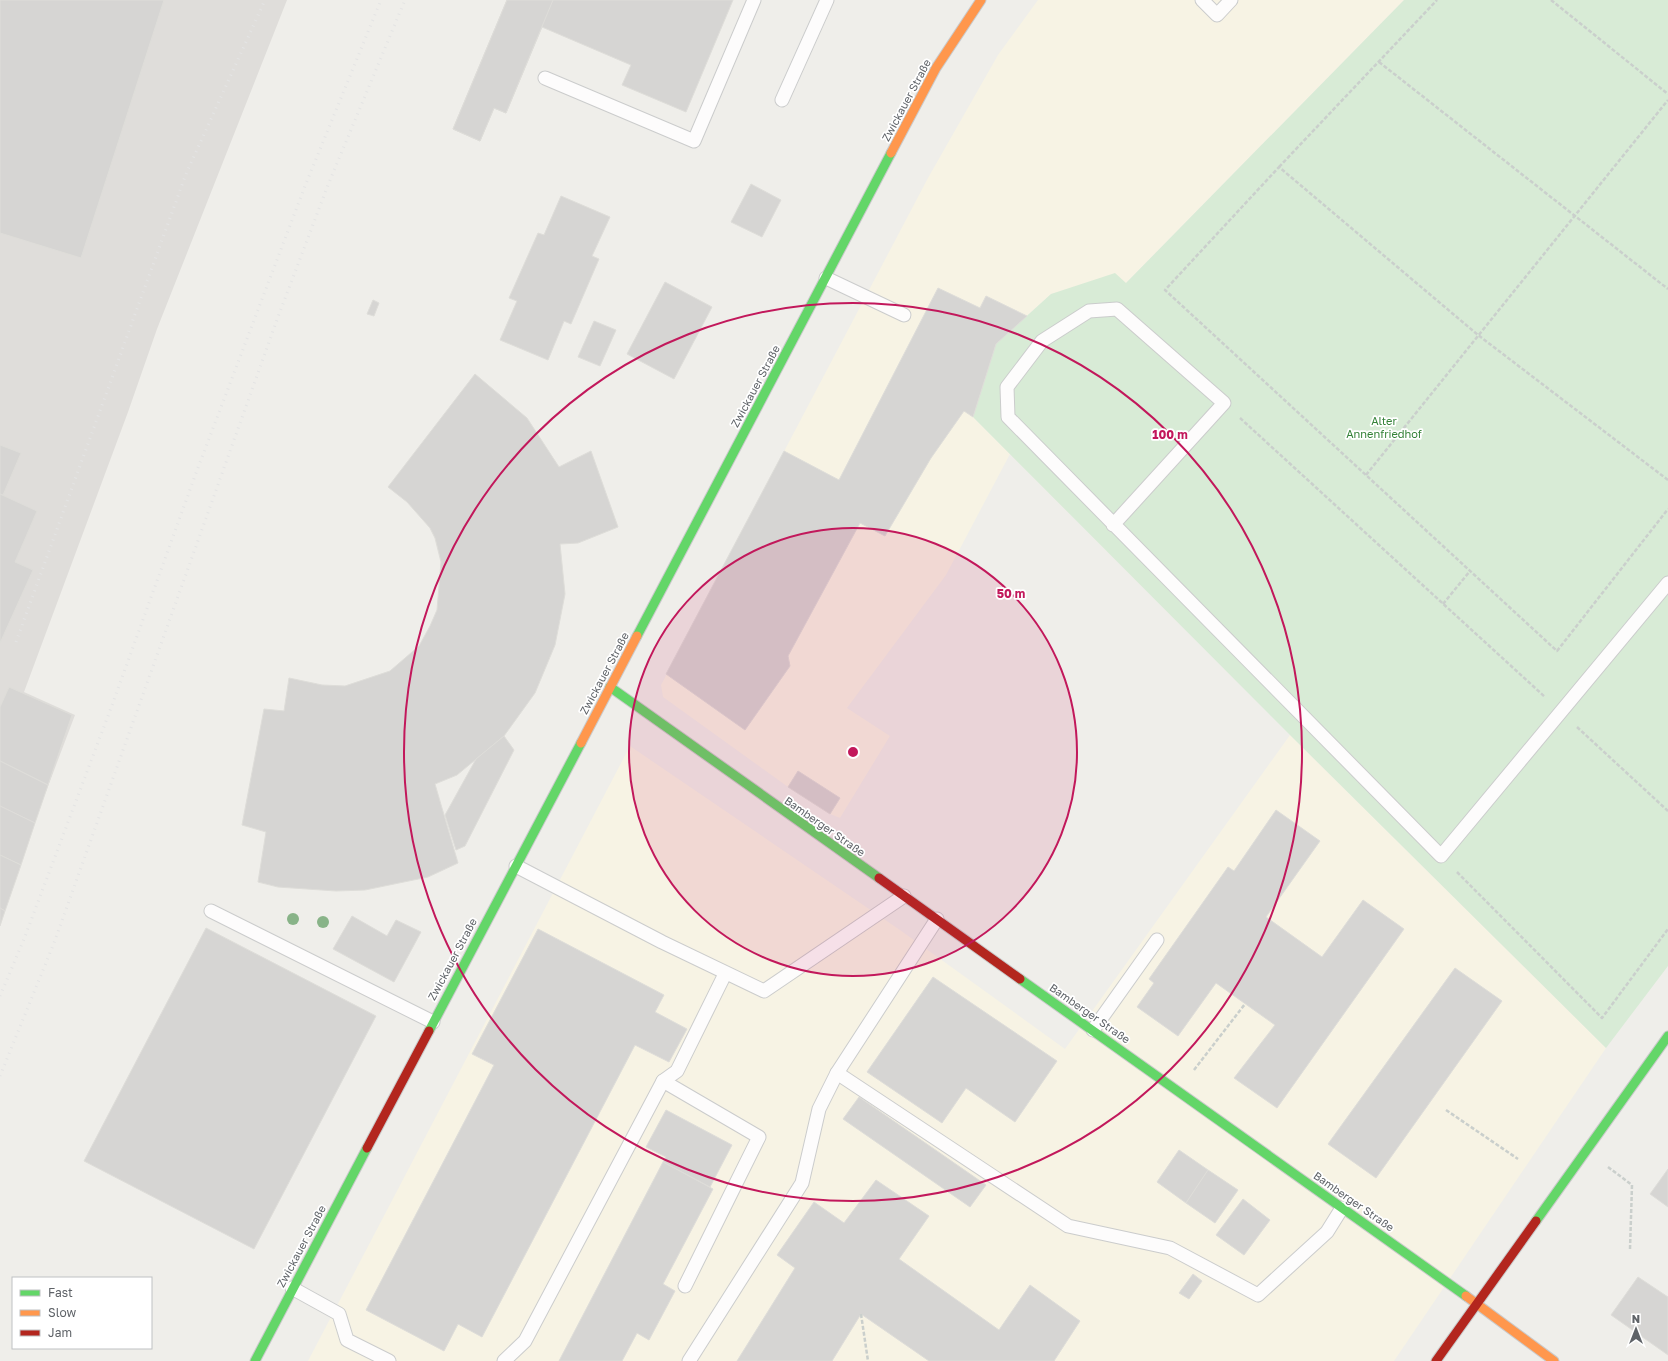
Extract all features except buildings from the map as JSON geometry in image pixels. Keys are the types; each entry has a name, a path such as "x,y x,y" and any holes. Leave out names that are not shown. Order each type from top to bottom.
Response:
{"street":[{"name":"Zwickauer Straße","path":"255,1361 292,1288 936,68 981,0"},
{"name":"Bamberger Straße","path":"610,687 1477,1304 1554,1361"},
{"path":"1436,1361 1668,1036"}],"lane":[{"path":"545,78 694,141 754,0"},
{"path":"782,100 827,0"},
{"path":"1202,0 1217,15 1231,0"},
{"path":"826,278 904,315"},
{"path":"1113,525 1224,403 1118,309 1089,311 1042,341 1007,387 1008,417 1113,525 1441,856 1668,582"},
{"path":"516,866 726,974 764,990 904,896"},
{"path":"211,911 433,1022"},
{"path":"689,1361 802,1183 819,1109 837,1073 937,919"},
{"path":"1093,1030 1158,940"},
{"path":"504,1361 525,1341 663,1081 677,1071 726,974"},
{"path":"837,1073 1068,1226 1170,1248 1258,1295 1326,1232 1342,1208"},
{"path":"663,1081 759,1137 686,1286"},
{"path":"292,1288 339,1314 347,1340 389,1361"}],"path":[{"path":"1437,0 1165,290 1557,652 1668,509"},
{"path":"1551,0 1668,94"},
{"path":"1379,62 1668,289"},
{"path":"1366,475 1668,100"},
{"path":"1279,167 1478,335 1668,480"},
{"path":"1224,403 1668,811"},
{"path":"1443,604 1470,571"},
{"path":"1441,856 1602,1018 1668,929"},
{"path":"1194,1071 1245,1004"},
{"path":"1446,1110 1518,1159"},
{"path":"1586,1150 1632,1185 1630,1249"},
{"path":"861,1314 868,1361"}],"shaded area":[{"path":"0,0 287,0 157,329 128,412 24,692 75,715 0,913"},
{"path":"1038,0 1404,0 1126,283 1051,294 996,344 976,420 1010,454 946,575 847,708 890,736 840,818 830,814 788,787 663,697 661,685 928,178 998,55"},
{"path":"1290,735 1606,1048 1394,1361 308,1361 630,746 900,930 1065,1049"}],"green space":[{"name":"Alter Annenfriedhof","path":"1404,0 1668,0 1668,966 1606,1048 1290,735 973,417 996,344 1051,294 1115,273 1126,283"}],"railway":[{"path":"16,642 186,174 265,0"},
{"path":"0,996 24,939 111,708 196,473 305,186 381,0"},
{"path":"0,1076 54,943 278,317 328,185 405,0"}],"traffic: fast":[{"path":"637,636 891,153"},
{"path":"610,687 879,878"},
{"path":"429,1031 581,743"},
{"path":"1020,979 1466,1296"},
{"path":"1536,1221 1668,1036"},
{"path":"255,1361 367,1148"}],"traffic: slow":[{"path":"891,153 936,68 981,0"},
{"path":"581,743 637,636"},
{"path":"1466,1296 1554,1361"}],"traffic: jam":[{"path":"879,878 1020,979"},
{"path":"367,1148 429,1031"},
{"path":"1436,1361 1536,1221"}]}
